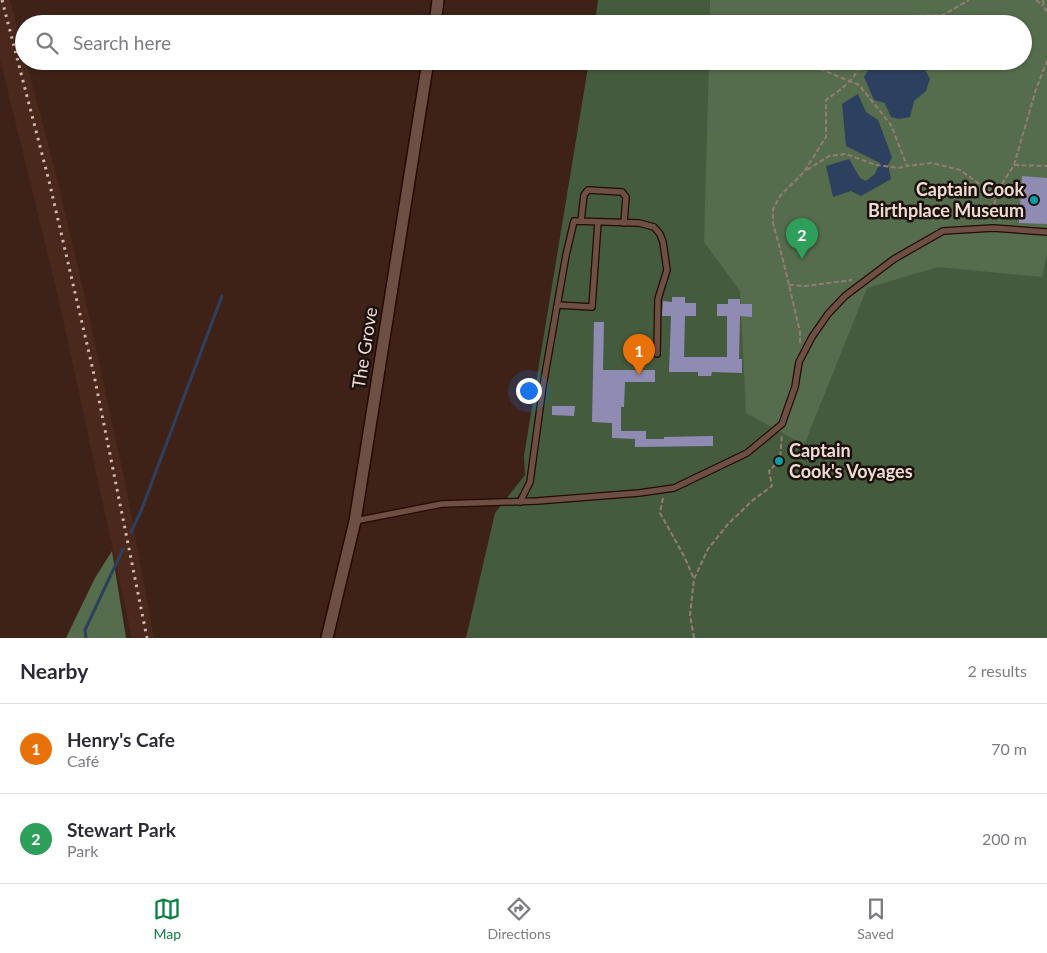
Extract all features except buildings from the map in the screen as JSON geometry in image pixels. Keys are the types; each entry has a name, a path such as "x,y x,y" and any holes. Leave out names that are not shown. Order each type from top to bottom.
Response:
{"street":[{"path":"436,15 438,0"},
{"name":"The Grove","path":"327,638 355,521 427,70"}],"lane":[{"path":"581,222 584,195 588,190 622,192 626,197 624,222"},
{"path":"520,502 530,482 543,386 566,255 574,221 640,223 654,228 660,234 667,270 658,300 657,354"},
{"path":"558,305 592,307 598,222"},
{"path":"355,521 442,504 520,502 639,493 674,488 747,453 782,424 795,387 799,362 812,337 828,314 844,296 894,259 943,230 994,228 1047,232"}],"path":[{"path":"943,15 969,0"},
{"path":"1038,0 1047,12"},
{"path":"1043,0 1044,7"},
{"path":"994,228 995,195 1014,165 1036,89 1047,61"},
{"path":"822,70 859,85 891,125 907,166"},
{"path":"804,172 826,137 826,100 850,82 859,70"},
{"path":"799,362 800,332 773,223 773,208 780,196 804,172 819,162 837,154 846,154 876,165 893,168 932,163 960,170 995,195"},
{"path":"1014,165 1047,166"},
{"path":"789,285 806,286 854,279 866,280"},
{"path":"694,638 690,615 694,579 708,549 717,536 753,500 772,486 769,471 780,460 782,424"},
{"path":"674,488 662,499 660,513 684,556 694,579"}],"shaded area":[{"path":"0,0 10,0 15,19 15,70 28,70 57,178 126,487 154,638 132,638 58,296 0,59"}],"green space":[{"path":"598,0 1047,0 1047,638 466,638 495,513 525,475 524,456 588,70 1032,70 1032,15 596,15"},
{"path":"710,0 1047,0 1047,254 1042,277 938,267 867,288 804,445 746,413 740,291 704,242 709,70 868,70 891,117 910,117 914,101 930,79 925,70 1032,70 1032,15 710,15","holes":["880,163 888,165 891,179 861,196 851,191 860,178 866,181 875,174"]},
{"path":"112,551 126,638 66,638 95,578"}],"water":[{"path":"868,70 925,70 930,79 926,91 914,101 910,117 899,119 891,117 885,103 874,100 864,77"},
{"path":"858,94 866,112 878,120 892,157 888,165 891,179 861,196 851,191 833,197 826,166 849,159 860,178 866,181 875,174 880,163 846,146 842,104"}],"waterway":[{"path":"131,532 141,511 222,296"},
{"path":"86,638 85,630 123,549"}],"railway":[{"path":"2,0 15,50"},
{"path":"20,70 49,181 93,370 147,638"}],"place":[{"name":"Captain Cook Birthplace Museum","path":"1034,200"},
{"name":"Stewart Park","path":"802,259"},
{"name":"Henry's Cafe","path":"639,375"},
{"name":"Captain Cook's Voyages","path":"779,461"}]}
